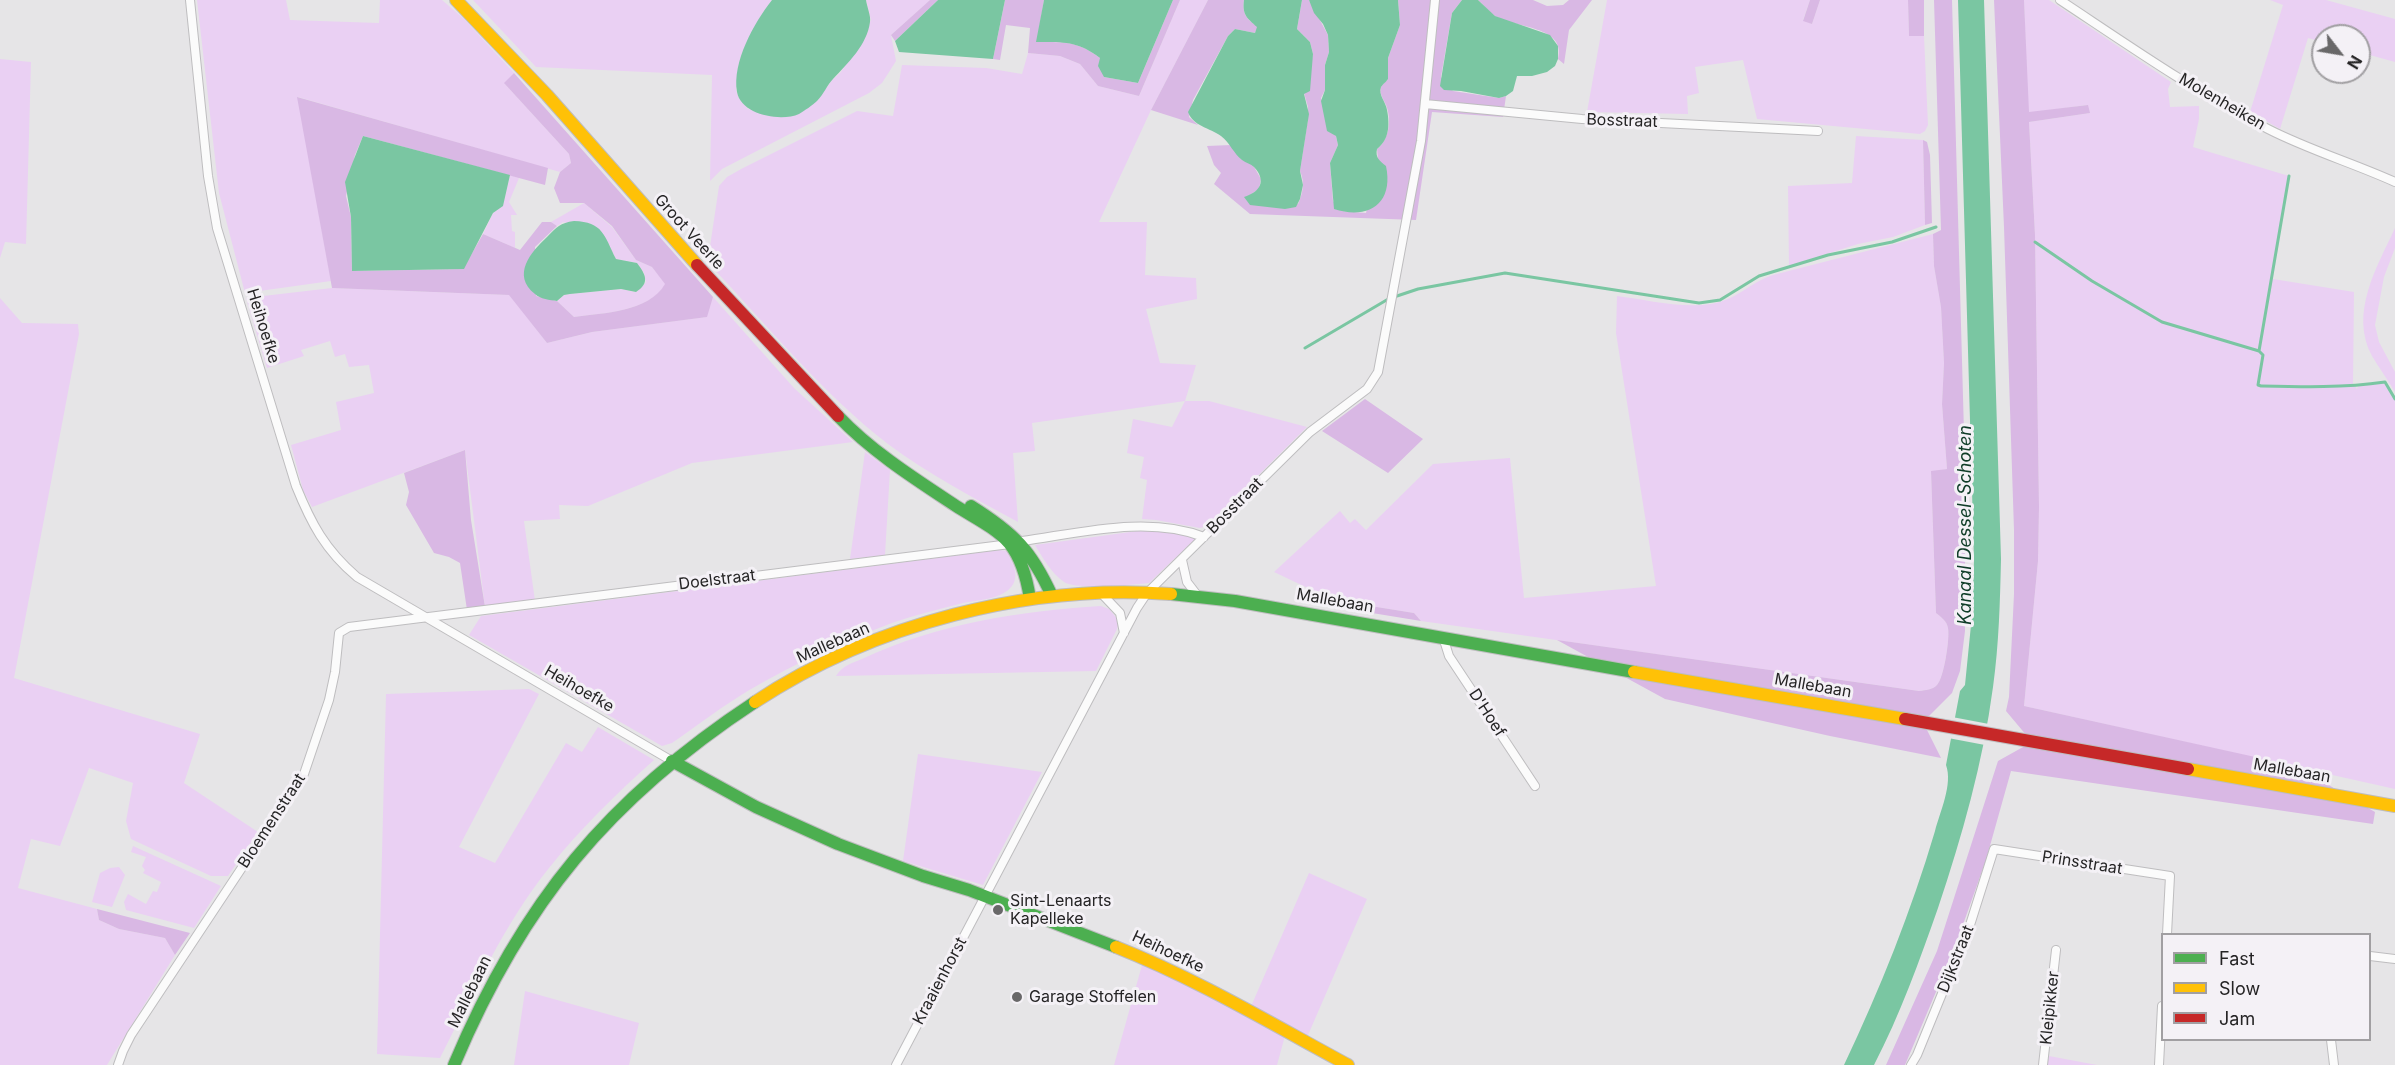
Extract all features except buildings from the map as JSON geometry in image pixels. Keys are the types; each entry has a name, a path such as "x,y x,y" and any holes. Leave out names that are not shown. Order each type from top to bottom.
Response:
{"main road":[{"name":"Groot Veerle","path":"456,0 533,80 665,231 852,431 909,474 1016,543 1039,568 1052,596"},
{"name":"Groot Veerle","path":"1016,543 1030,599"},
{"name":"Mallebaan","path":"454,1065 501,964 552,887 588,840 672,761 744,708 823,662 888,636 933,622 1052,596 1101,593 1197,595 2395,806"},
{"name":"Heihoefke","path":"672,761 756,807 838,844 896,867 984,896 1153,962 1348,1065"}],"street":[{"name":"Heihoefke","path":"190,0 208,176 217,228 296,486 312,524 338,561 357,577 672,761"},
{"name":"Bosstraat","path":"984,896 1147,593 1310,432 1366,389 1378,372 1405,235 1425,104 1435,0"},
{"name":"Molenheiken","path":"2060,0 2156,64 2265,128 2395,182"},
{"name":"Bosstraat","path":"1425,104 1582,119 1818,130"},
{"name":"Doelstraat","path":"423,617 1143,525 1185,529 1204,537"},
{"path":"1182,560 1187,582 1197,595"},
{"path":"1101,593 1120,613 1125,634"},
{"name":"Bloemenstraat","path":"118,1065 131,1035 304,774 329,700 335,672 339,633 349,627 423,617"},
{"name":"D'Hoef","path":"1443,638 1449,656 1535,786"},
{"name":"Prinsstraat","path":"1994,849 2170,876 2167,933"},
{"name":"Dijkstraat","path":"1911,1065 1970,925 1994,849"},
{"name":"Kraaienhorst","path":"896,1065 984,896"},
{"name":"Kleipikker","path":"2043,1065 2056,950"},
{"path":"2371,956 2395,958"},
{"path":"2159,1065 2161,1036"},
{"path":"2331,1041 2334,1065"}],"shaded area":[{"path":"197,0 286,0 290,20 379,23 380,0 442,0 464,19 514,73 505,84 569,154 571,163 560,172 298,97 331,281 245,293 219,193"},
{"path":"473,0 772,0 755,31 739,73 737,93 748,109 817,101 832,80 841,72 871,20 866,0 930,0 891,35 896,61 882,83 869,93 722,169 710,181 712,75 536,67"},
{"path":"772,0 866,0 870,17 865,38 845,67 831,81 817,101 799,114 791,116 773,117 754,111 740,100 737,92 736,80 741,56 758,20"},
{"path":"930,0 938,0 895,41 891,35"},
{"path":"938,0 1005,0 993,59 899,52 895,41"},
{"path":"1005,0 1044,0 1037,42 1078,45 1100,58 1104,77 1138,83 1173,0 1180,0 1139,96 1098,86 1080,64 1060,56 1028,53 1030,28 1006,25 1000,60 993,59"},
{"path":"1044,0 1173,0 1138,83 1104,77 1098,66 1100,58 1085,48 1062,43 1036,42"},
{"path":"1180,0 1208,0 1151,110 1099,222 1147,222 1145,275 1196,278 1197,299 1146,309 1160,363 1196,365 1185,401 1032,423 1035,451 1013,453 1018,522 919,465 864,425 818,381 710,265 708,260 719,186 727,177 743,168 857,111 893,116 902,65 986,68 1022,74 1028,53 1060,56 1080,64 1098,86 1139,96"},
{"path":"1208,0 1244,0 1246,16 1258,27 1255,33 1235,29 1228,36 1193,100 1189,117 1198,125 1151,110"},
{"path":"1244,0 1302,0 1297,29 1310,42 1313,54 1310,91 1304,94 1309,114 1300,171 1303,185 1296,207 1285,209 1250,205 1244,197 1258,189 1261,181 1258,172 1253,166 1239,158 1221,136 1198,124 1188,112 1228,36 1235,29 1255,33 1257,27 1246,16"},
{"path":"1302,0 1309,0 1328,35 1329,52 1325,65 1325,90 1321,98 1338,145 1330,163 1333,201 1342,211 1366,213 1378,160 1377,149 1387,135 1388,129 1388,111 1381,89 1388,79 1388,58 1400,25 1398,0 1462,0 1452,13 1441,77 1453,91 1499,98 1506,96 1503,117 1432,112 1416,220 1250,214 1214,184 1221,173 1214,165 1207,146 1231,145 1241,159 1253,165 1261,179 1259,189 1250,195 1298,204 1303,188 1300,171 1308,119 1308,107 1304,93 1313,54 1310,42 1297,29"},
{"path":"1309,0 1398,0 1400,25 1388,58 1388,79 1380,90 1387,110 1388,127 1384,141 1377,149 1377,155 1386,166 1386,190 1376,206 1368,210 1346,212 1334,209 1330,163 1338,145 1336,136 1327,131 1321,101 1325,90 1325,65 1329,52 1328,35 1314,13"},
{"path":"1462,0 1478,0 1495,16 1550,35 1558,46 1558,59 1555,66 1547,72 1532,76 1517,76 1513,91 1499,98 1444,90 1440,86 1452,13"},
{"path":"1478,0 1533,0 1547,6 1563,5 1569,0 1592,0 1569,30 1564,64 1558,59 1559,48 1555,40 1547,34 1495,16"},
{"path":"1607,0 1810,0 1803,20 1812,24 1820,0 1908,0 1909,36 1924,36 1928,125 1920,134 1757,119 1743,60 1695,67 1699,93 1687,96 1688,114 1587,112"},
{"path":"1810,0 1820,0 1812,24 1803,21"},
{"path":"1908,0 1924,0 1924,36 1909,36"},
{"path":"1934,0 1952,0 1965,469 1965,631 1960,671 1952,693 1923,722 1941,758 1665,699 1557,640 1919,691 1929,690 1940,681 1946,658 1948,628 1944,619 1936,613 1931,471 1947,469 1942,404 1944,363 1941,307 1934,266 1933,234 1941,230"},
{"path":"1958,0 1984,0 2001,559 1995,671 1984,743 1971,799 1947,881 1916,968 1874,1065 1844,1065 1894,950 1926,861 1945,798 1948,781 1946,765 1960,691 1965,685 1972,615 1974,561"},
{"path":"1994,0 2024,0 2029,112 2088,105 2090,113 2029,122 2035,235 2039,507 2038,561 2024,706 2296,766 2375,812 2373,824 2011,771 1986,860 1955,947 1905,1065 1886,1065 1937,951 1998,761 2032,742 2006,711 2009,697 2014,594 2014,530"},
{"path":"2024,0 2049,0 2171,82 2168,89 2170,107 2199,106 2199,119 2193,147 2289,176 2273,279 2354,292 2353,384 2357,389 2358,386 2385,382 2395,399 2395,789 2024,706 2038,561 2039,507 2035,235 2029,122 2090,113 2087,105 2028,113"},
{"path":"2270,0 2326,0 2395,19 2395,62 2371,55 2371,24 2311,24 2311,39 2308,38 2280,129 2250,112 2283,5"},
{"path":"0,59 31,62 26,244 5,242 0,258"},
{"path":"514,73 713,297 707,317 592,332 547,343 509,295 332,288 297,97 548,168 545,185 363,136 355,155 346,196 351,217 352,271 463,269 483,234 520,250 542,222 551,222 557,226 535,247 536,296 557,301 574,317 624,310 637,306 658,293 665,284 652,267 636,260 612,226 584,203 560,203 554,188 560,172 571,163 569,154 504,83"},
{"path":"363,136 510,175 503,206 493,213 464,269 352,271 351,217 345,182"},
{"path":"1856,136 1923,140 1925,225 1893,237 1858,244 1789,266 1788,186 1852,183"},
{"path":"1923,140 1927,142 1930,155 1932,223 1925,225"},
{"path":"510,175 519,178 509,202 517,215 511,215 512,231 515,232 515,248 483,234 493,213 503,205"},
{"path":"584,203 612,227 636,260 652,267 666,284 649,300 624,310 574,317 557,301 564,295 570,294 621,289 636,292 646,282 644,273 637,263 616,259 603,234 563,222 557,226 551,222"},
{"path":"574,221 597,227 616,259 637,263 645,279 640,289 636,292 621,289 570,294 564,295 557,301 542,298 528,287 524,279 524,272 530,257 556,228"},
{"path":"2395,228 2395,248 2384,277 2375,325 2379,342 2395,372 2395,392 2372,356 2363,323 2368,290"},
{"path":"1933,234 1934,266 1941,306 1944,363 1942,404 1947,469 1931,472 1936,613 1944,619 1948,633 1942,675 1933,688 1919,691 1421,621 1414,613 1333,600 1274,572 1340,511 1350,523 1355,519 1366,530 1433,464 1510,458 1524,598 1656,586 1616,333 1617,296 1673,304 1715,303 1728,299 1773,275"},
{"path":"332,288 510,295 547,343 592,332 706,317 713,297 794,388 853,442 692,463 588,506 559,505 560,519 524,521 535,601 485,607 465,450 312,507 303,490 291,445 341,430 336,402 374,393 369,365 349,367 345,354 335,357 330,341 301,350 304,356 267,368 246,298"},
{"path":"0,298 22,323 78,324 79,334 14,678 200,734 184,783 258,832 228,876 211,876 131,839 126,821 133,783 89,768 60,846 31,839 18,888 97,909 99,920 119,929 165,938 175,955 107,1065 0,1065"},
{"path":"1365,399 1423,439 1388,473 1322,431"},
{"path":"1185,401 1209,401 1307,427 1207,526 1200,528 1142,519 1147,480 1140,478 1144,457 1127,453 1133,419 1172,427"},
{"path":"465,450 471,520 485,607 467,610 460,563 434,553 406,505 409,492 404,473"},
{"path":"865,452 890,470 885,555 850,559"},
{"path":"1145,530 1178,532 1195,539 1149,583 1080,586 1064,582 1055,574 1035,545"},
{"path":"1006,551 1015,571 1012,587 1002,594 901,620 838,645 751,689 672,743 662,746 469,635 481,616"},
{"path":"1318,594 1333,600 1414,613 1421,621 1311,603"},
{"path":"1101,606 1109,609 1119,621 1096,671 836,676 844,667 890,647 949,628 1040,611"},
{"path":"529,689 539,694 459,847 495,863 566,743 582,752 598,727 654,760 586,825 532,890 503,936 440,1058 377,1054 386,694"},
{"path":"918,754 1042,772 983,885 903,861"},
{"path":"133,846 221,886 194,928 126,910 124,902 128,894 146,904 153,891 157,892 161,882 143,873 145,870 142,866 146,857 131,852"},
{"path":"119,867 125,875 112,907 92,902 100,873"},
{"path":"1309,873 1367,899 1305,1042 1286,1032 1277,1065 1114,1065 1144,958 1249,1011"},
{"path":"97,909 190,933 175,955 165,938 119,929 99,920"},
{"path":"525,991 639,1023 629,1065 514,1065"},
{"path":"2049,1056 2097,1065 2047,1065"}],"pier":[{"path":"1952,717 1989,724 1985,745 1948,738"}],"waterway":[{"path":"2259,351 2289,176"},
{"path":"1397,296 1418,289 1505,273 1699,303 1720,300 1759,276 1828,255 1892,242 1936,227"},
{"path":"2035,242 2092,281 2162,322 2259,351 2263,355 2258,385 2323,387 2385,382 2395,399"},
{"path":"1305,348 1390,298"}],"traffic: fast":[{"path":"838,416 894,464 1004,538 1014,549 1021,562 1030,599"},
{"path":"971,506 999,525 1020,544 1037,566 1052,596"},
{"path":"1171,594 1235,601 1634,672"},
{"path":"454,1065 480,1007 509,953 541,904 575,859 614,816 656,776 755,702"},
{"path":"672,761 756,807 838,844 923,876 969,890 1116,947"}],"traffic: slow":[{"path":"456,0 547,95 697,265"},
{"path":"755,702 801,675 850,651 901,631 954,615 1009,603 1063,595 1117,592 1171,594"},
{"path":"1634,672 1905,719"},
{"path":"2188,769 2395,806"},
{"path":"1116,947 1176,973 1348,1065"}],"traffic: jam":[{"path":"697,265 838,416"},
{"path":"1905,719 2188,769"}],"place":[{"name":"Sint-Lenaarts Kapelleke","path":"998,910"},
{"name":"Garage Stoffelen","path":"1017,997"}],"water label":[{"name":"Kanaal Dessel-Schoten","path":"1966,525"}]}
